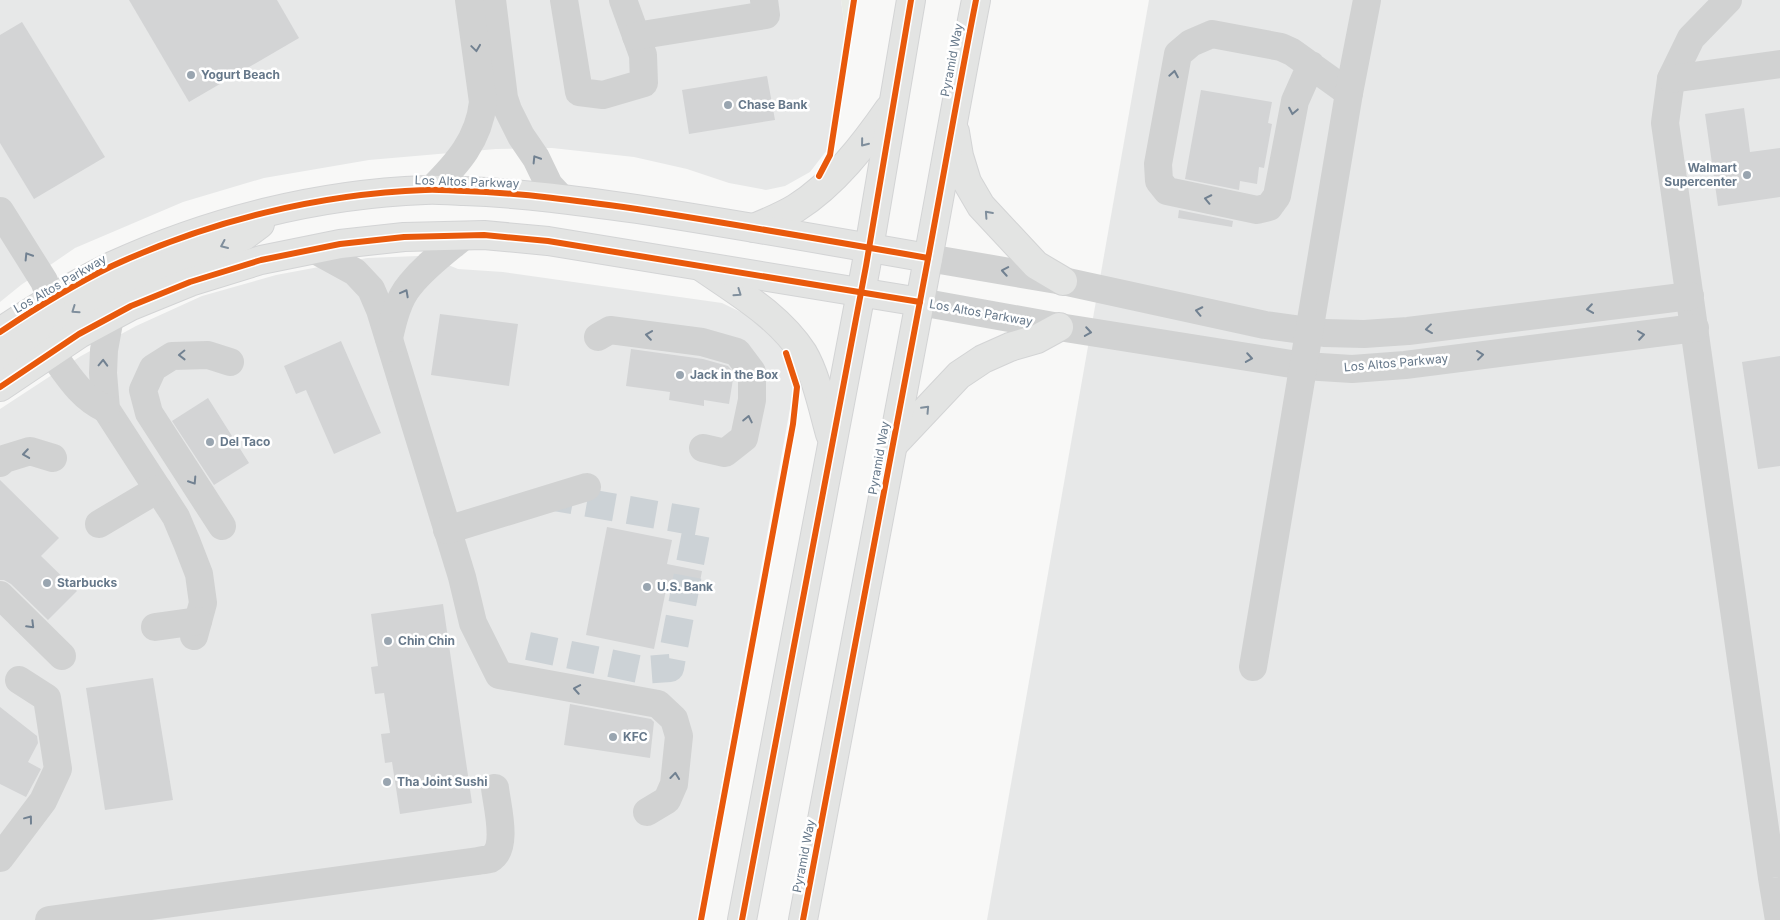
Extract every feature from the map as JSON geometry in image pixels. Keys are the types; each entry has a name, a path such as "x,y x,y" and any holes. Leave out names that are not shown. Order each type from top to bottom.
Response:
{"main road":[{"path":"742,920 869,248 911,0"},
{"name":"Pyramid Way","path":"803,920 976,0"},
{"path":"754,228 797,207 824,186 857,151 893,103"},
{"path":"953,115 959,156 967,182 981,206 1036,265 1063,281"},
{"name":"Los Altos Parkway","path":"0,332 51,299 112,266 183,238 279,209 369,194 432,190 506,192 754,228 928,258"},
{"path":"51,352 54,333 62,320 85,303 131,281 244,236 279,209"},
{"name":"Los Altos Parkway","path":"0,387 51,352 110,317 131,306 190,282 260,260 340,244 404,237 484,235 548,241 698,264 920,302"},
{"path":"698,264 769,316 788,334 804,355 818,389 832,440"},
{"path":"0,360 30,338 51,299"},
{"path":"893,445 960,375 984,359 1010,347 1037,339 1059,327"}],"street":[{"path":"432,190 454,167 475,134 481,117 483,102 470,0"},
{"path":"492,0 508,110 521,136 536,158 549,185 562,199"},
{"path":"564,0 579,92 602,95 644,83 643,55 623,0"},
{"path":"636,36 766,15 764,0"},
{"path":"1253,667 1367,0"},
{"path":"1728,0 1691,38 1671,80 1665,123 1774,852 1779,920"},
{"path":"1311,66 1295,101 1277,196 1269,207 1257,210 1167,191 1160,181 1158,164 1178,54 1191,43 1212,34 1281,47 1292,52 1350,93"},
{"path":"1671,80 1780,64"},
{"path":"0,211 44,281 51,299"},
{"path":"389,338 396,311 409,286 429,265 465,236"},
{"path":"313,249 355,272 371,289 389,338 462,577 473,623 499,675 658,704 674,718 679,736 674,784 667,800 647,812"},
{"name":"Los Altos Parkway","path":"928,258 1063,281 1265,325 1310,331 1364,334 1408,332 1690,296"},
{"name":"Los Altos Parkway","path":"920,302 1059,327 1304,366 1352,369 1405,365 1695,328"},
{"path":"110,317 104,350 103,373 106,409 176,517 199,574 203,603 196,629 155,627"},
{"path":"598,337 610,330 702,342 737,352 752,372 752,400 744,438 725,453 703,448"},
{"path":"51,352 83,395 106,409"},
{"path":"222,526 149,413 143,390 152,368 172,356 208,355 230,362"},
{"path":"0,463 4,459 30,451 53,458"},
{"path":"447,530 587,487"},
{"path":"99,524 158,489"},
{"path":"0,595 62,656"},
{"path":"0,858 43,801 58,769 46,698 19,680"},
{"path":"49,920 84,918 491,858 500,849 501,833 495,788"}],"shaded area":[{"path":"0,0 841,0 848,49 827,150 810,172 785,186 766,190 729,183 687,169 634,157 552,148 496,149 369,160 264,178 183,202 75,248 21,285 0,302"},
{"path":"841,0 852,0 848,49"},
{"path":"1149,0 1780,0 1780,920 987,920"},
{"path":"429,257 458,269 503,272 722,303 753,318 773,332 796,365 795,381 697,920 0,920 0,409 81,356 136,326 202,296 276,275 367,258"}],"building":[{"path":"129,0 277,0 299,38 189,102"},
{"path":"22,22 105,157 34,199 0,143 0,35"},
{"name":"Chase Bank","path":"767,76 775,120 689,134 682,90"},
{"path":"1201,90 1272,102 1268,123 1272,124 1264,168 1259,167 1257,184 1240,181 1239,190 1185,179"},
{"name":"Walmart Supercenter","path":"1744,108 1750,152 1780,148 1780,197 1718,206 1705,114"},
{"path":"1179,210 1233,221 1232,227 1178,218"},
{"path":"440,314 518,324 509,386 431,375"},
{"path":"341,341 381,433 334,454 306,390 296,394 284,366"},
{"name":"Jack in the Box","path":"631,349 703,359 728,366 734,373 729,404 704,400 704,406 669,400 670,392 626,386"},
{"path":"1780,356 1780,466 1758,469 1742,362"},
{"name":"Del Taco","path":"208,398 249,463 214,485 172,421"},
{"path":"0,480 59,538 41,556 77,591 48,620 11,584 0,580"},
{"name":"U.S. Bank","path":"607,527 672,540 667,564 702,571 697,597 666,590 654,649 586,635"},
{"path":"443,604 472,803 400,814 392,762 385,763 381,734 390,733 384,693 375,694 371,667 378,666 371,614"},
{"path":"153,678 173,800 105,810 86,688"},
{"name":"KFC","path":"570,704 651,719 654,722 650,758 564,745"},
{"path":"0,707 37,736 38,743 28,762 41,769 26,797 0,784"}],"tunnel":[{"path":"528,646 643,670 670,668 698,522 554,497"}],"cycle path":[{"path":"819,176 830,155 854,0"},
{"path":"742,920 866,266 911,0"},
{"path":"803,920 976,0"},
{"path":"0,332 97,273 149,250 187,236 226,223 305,204 385,193 440,190 573,200 928,258"},
{"path":"0,387 79,334 131,306 190,282 261,260 340,244 404,237 484,235 548,241 920,302"},
{"path":"701,920 793,424 797,387 786,353"}],"place":[{"name":"Yogurt Beach","path":"191,75"},
{"name":"Chase Bank","path":"728,105"},
{"name":"Walmart Supercenter","path":"1747,175"},
{"name":"Jack in the Box","path":"680,375"},
{"name":"Del Taco","path":"210,442"},
{"name":"Starbucks","path":"47,583"},
{"name":"U.S. Bank","path":"647,587"},
{"name":"Chin Chin","path":"388,641"},
{"name":"KFC","path":"613,737"},
{"name":"Tha Joint Sushi","path":"387,782"}]}
